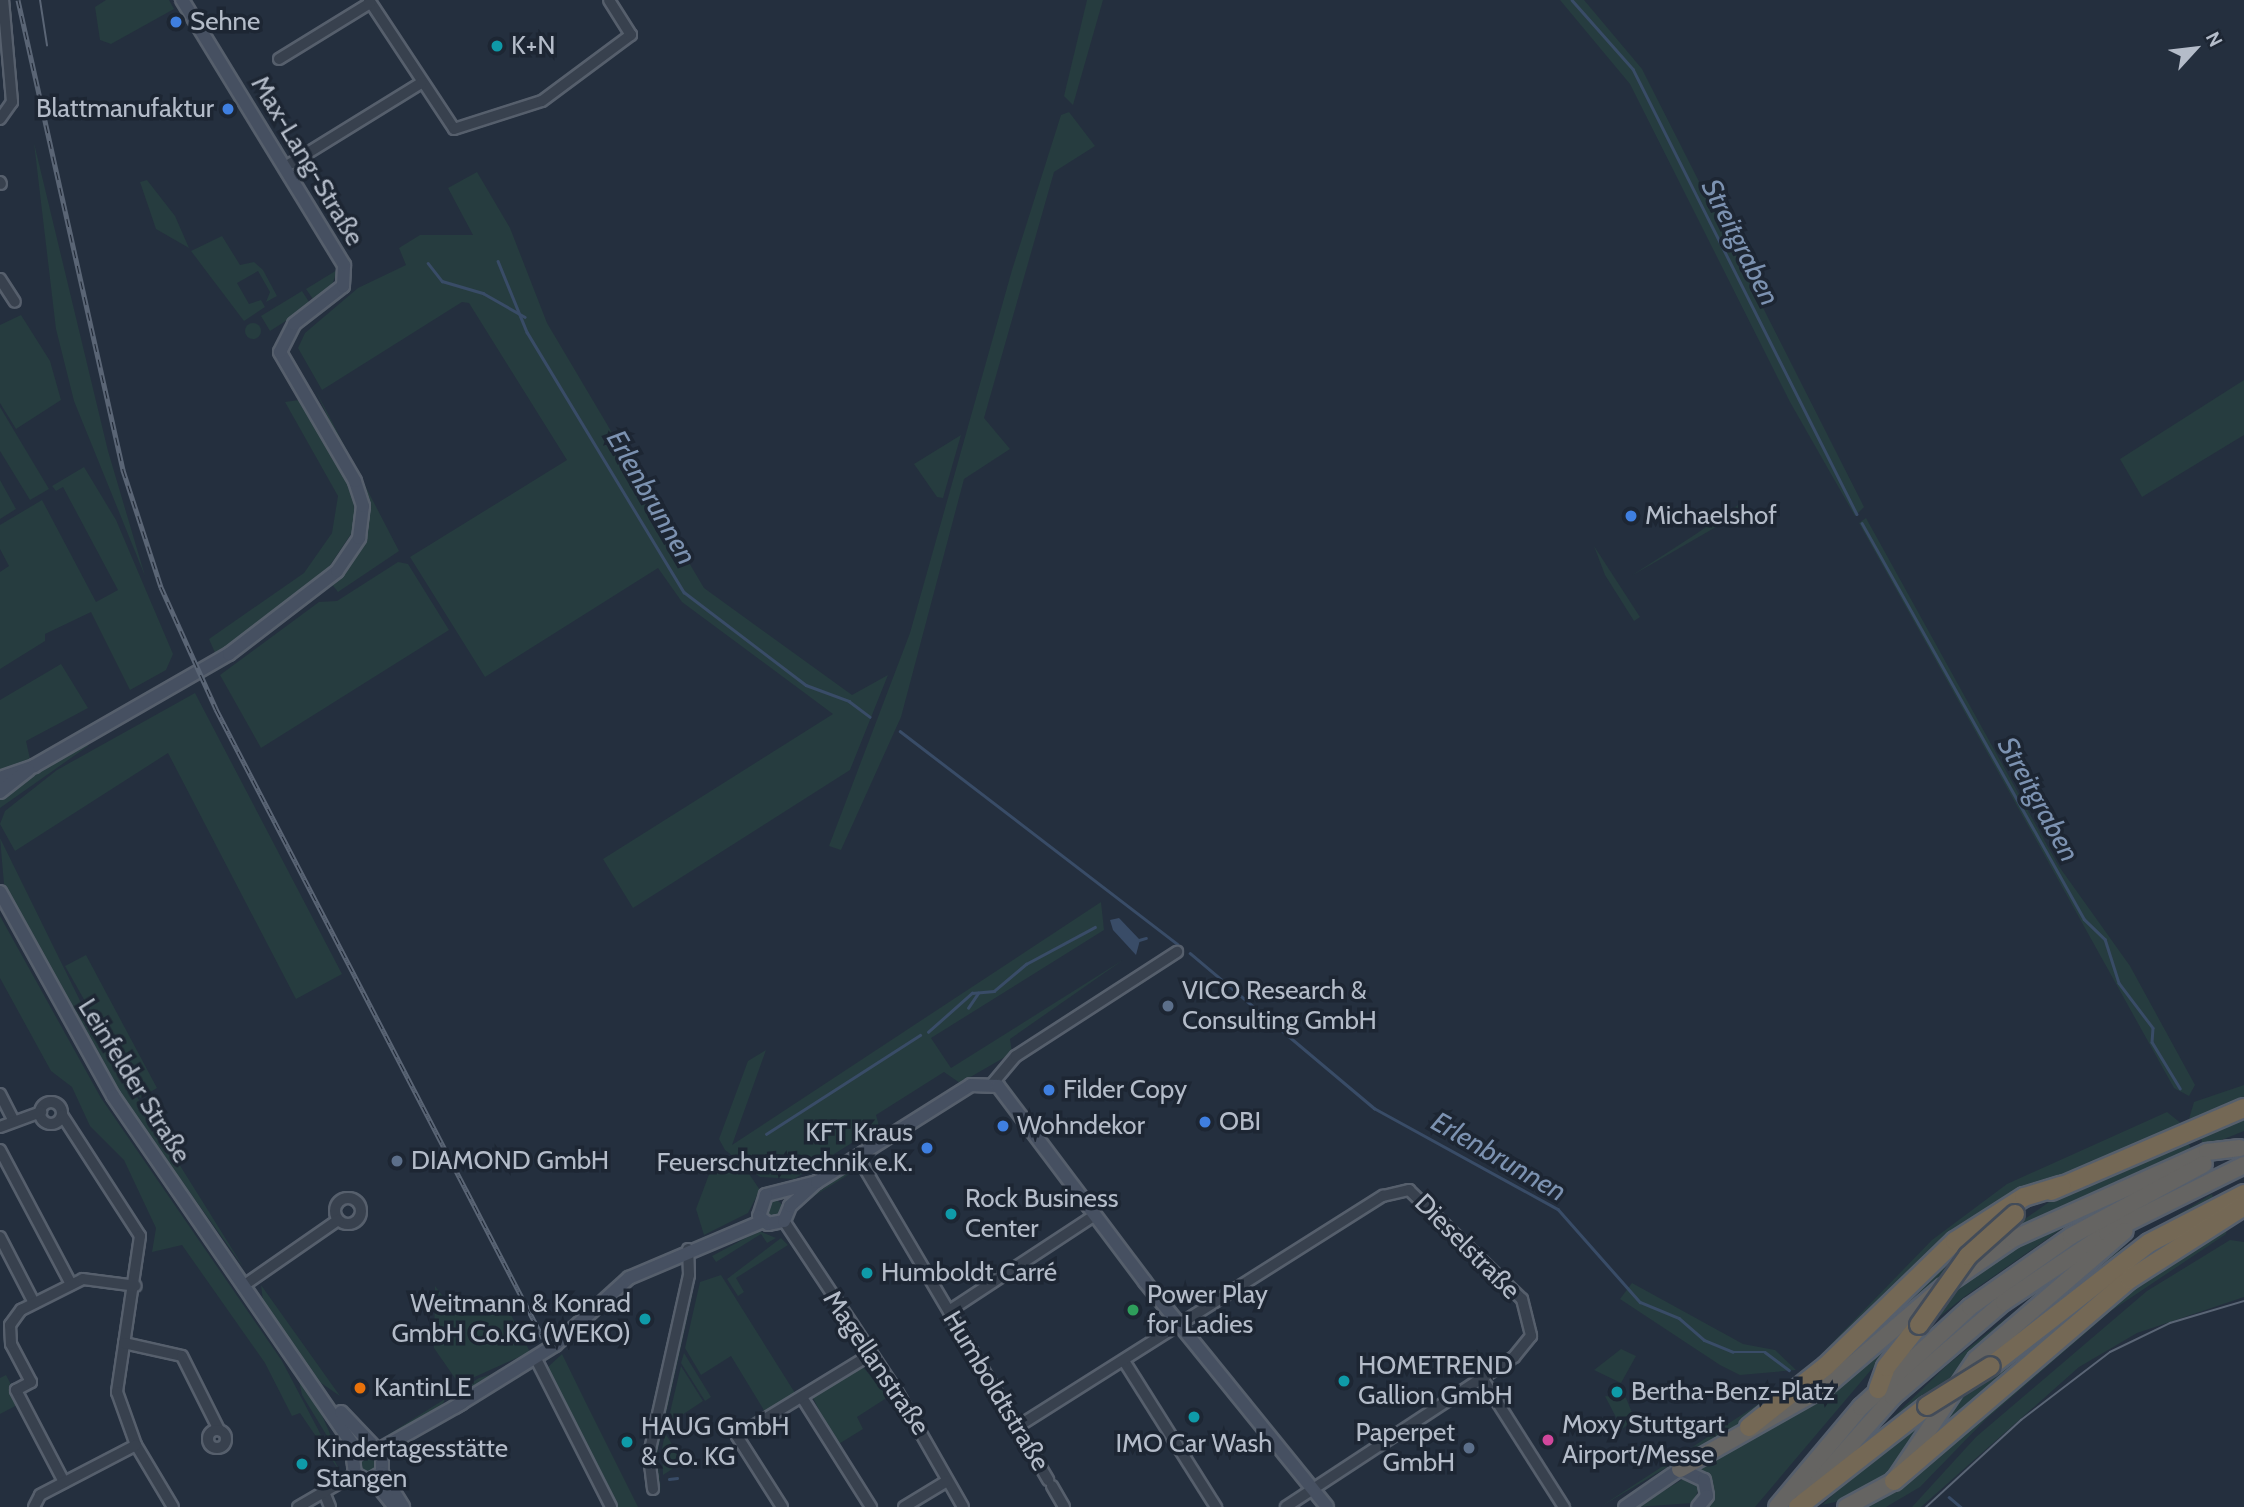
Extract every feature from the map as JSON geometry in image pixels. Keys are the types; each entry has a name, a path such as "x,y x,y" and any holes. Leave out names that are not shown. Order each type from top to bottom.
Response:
{"highway":[{"path":"1749,1427 1826,1366 1955,1241 2024,1197 2061,1186 2244,1108"},
{"path":"1777,1507 1878,1390 2029,1263 2242,1147"},
{"path":"1680,1469 1847,1372 1928,1298 2000,1246 2205,1166 2244,1165"},
{"path":"1894,1480 1987,1348 2151,1208 2205,1166"},
{"path":"1878,1390 1886,1367 1968,1256 2015,1214 2061,1186"},
{"path":"1797,1507 1927,1406 1991,1366 2143,1247 2232,1206"},
{"path":"1846,1507 1894,1480 2136,1275 2232,1206"},
{"path":"1797,1507 1875,1415 1965,1333 2055,1266 2151,1208"}],"main road":[{"name":"Max-Lang-Straße","path":"34,766 132,712 292,608 337,571 359,538 358,489 280,352 284,335 337,293 346,272 285,167 181,0"},
{"path":"0,778 34,766"},
{"path":"0,792 34,766"},
{"name":"Leinfelder Straße","path":"0,892 106,1086 243,1286 321,1396 374,1461 403,1507"},
{"path":"761,1215 766,1195 786,1201 971,1085 993,1083 1180,1326 1326,1507"},
{"path":"355,1474 455,1407 536,1359 629,1278 761,1215 784,1222 786,1201"},
{"path":"355,1474 374,1461"},
{"name":"Leinfelder Straße","path":"374,1461 396,1507"},
{"path":"1625,1507 1680,1469 1704,1480 1707,1496 1698,1507"}],"street":[{"path":"0,119 12,102 3,0"},
{"path":"279,59 370,1 449,128 460,128 542,101 631,35 609,0"},
{"path":"285,167 421,83"},
{"path":"0,279 15,302"},
{"path":"993,1083 1017,1056 1177,952"},
{"path":"0,1094 13,1120"},
{"path":"0,1127 13,1120 41,1112 53,1102 138,1230 136,1286 117,1392 136,1445 173,1507"},
{"path":"41,1112 52,1124 62,1115"},
{"path":"0,1150 71,1284"},
{"name":"Humboldtstraße","path":"858,1157 1064,1507"},
{"name":"Dieselstraße","path":"1180,1326 1395,1189 1409,1189 1425,1202 1528,1310 1531,1336 1522,1350 1286,1507"},
{"path":"949,1311 1095,1215"},
{"path":"243,1286 338,1220"},
{"name":"Magellanstraße","path":"784,1222 868,1356 890,1382 963,1507"},
{"path":"0,1237 34,1303"},
{"path":"653,1489 649,1454 689,1275 688,1249"},
{"path":"64,1482 16,1390 31,1382 11,1344 10,1325 34,1303 89,1278 136,1286"},
{"path":"1017,1427 1180,1326"},
{"path":"124,1343 182,1356 219,1430"},
{"path":"782,1507 737,1436 803,1399 811,1388 868,1356"},
{"path":"536,1359 611,1507"},
{"path":"1124,1361 1216,1507"},
{"path":"1482,1378 1564,1507"},
{"path":"803,1399 871,1507"},
{"path":"34,1507 40,1494 136,1445"},
{"path":"298,1507 355,1474"},
{"path":"904,1507 947,1481"},
{"path":"324,1492 330,1507"}],"green space":[{"path":"106,0 169,0 174,9 111,44 100,40 95,7"},
{"path":"1087,0 1103,0 1073,105 1064,96"},
{"path":"1560,0 1584,0 1642,69 1864,507 1855,516 1790,402 1630,84"},
{"path":"1069,112 1095,146 1054,172 984,418 1010,449 964,479 901,717 841,850 829,846 910,633 1012,270 1061,115"},
{"path":"34,143 108,451 145,576 74,401 56,329"},
{"path":"477,172 510,228 547,323 704,588 852,695 888,675 850,770 633,908 603,859 833,714 682,602 658,568 485,677 410,557 567,460 469,303 462,302 322,390 298,348 305,333 358,288 406,265 399,248 420,235 473,235 448,188"},
{"path":"147,180 175,216 189,248 156,229 140,182"},
{"path":"222,236 240,265 254,262 263,270 277,296 266,302 270,292 258,271 237,283 249,304 261,300 265,307 244,321 191,251"},
{"path":"337,270 331,289 315,302 306,289"},
{"path":"302,291 311,305 270,331 261,316"},
{"path":"21,315 50,361 61,400 16,429 0,403 0,325"},
{"path":"253,323 259,325 259,337 253,339 247,337 245,331 247,325"},
{"path":"2244,380 2244,435 2142,497 2120,459"},
{"path":"316,391 399,551 338,592 331,583 364,541 368,506"},
{"path":"299,400 353,490 355,528 323,576 216,655 209,639 304,573 332,533 338,496 285,402"},
{"path":"0,407 49,489 30,500 0,451"},
{"path":"961,435 943,498 937,497 914,464"},
{"path":"84,467 116,520 173,654 166,670 130,690 91,612 45,634 45,641 0,669 0,572 9,566 0,549 0,525 42,500 96,602 118,590 63,487 56,491 52,486"},
{"path":"0,480 16,509 0,519"},
{"path":"1738,505 1742,512 1631,576 1696,534"},
{"path":"1866,518 2058,865 2130,966 2195,1085 2189,1096 2174,1088 1859,523"},
{"path":"1594,546 1640,617 1634,621 1605,575"},
{"path":"398,562 408,564 449,630 261,748 220,675 319,602 337,601"},
{"path":"61,664 88,708 26,741 30,759 0,772 0,700"},
{"path":"195,693 342,974 296,999 168,753 15,851 0,824 5,811 57,770"},
{"path":"87,741 88,746 0,808 0,797"},
{"path":"0,838 91,1023 244,1268 115,1088 4,884"},
{"path":"1101,902 1104,930 931,1038 951,1068 1123,960 1010,1039 1012,1053 960,1083 944,1072 876,1115 879,1126 794,1179 760,1177 725,1150 719,1139 748,1061 766,1050 732,1145"},
{"path":"0,916 101,1098 282,1361 341,1473 300,1413 292,1416 265,1363 182,1245 152,1252 156,1228 124,1160 90,1126 72,1087 51,1071 0,978"},
{"path":"86,955 157,1088 140,1098 65,966"},
{"path":"2244,1085 2244,1099 2189,1119 2194,1102"},
{"path":"2167,1112 2182,1124 2007,1200 1760,1412 1600,1507 1797,1379 1932,1240 2007,1184"},
{"path":"2244,1116 2244,1131 2204,1147 2200,1136"},
{"path":"2187,1140 2192,1151 1998,1238 2059,1195"},
{"path":"716,1156 745,1168 760,1190 748,1213 704,1235 696,1209"},
{"path":"856,1171 861,1175 851,1173 806,1201 847,1172"},
{"path":"2212,1194 2214,1201 1988,1361 2079,1275"},
{"path":"774,1200 780,1203 783,1209 780,1215 774,1218 768,1215 765,1209 768,1203"},
{"path":"2213,1214 1928,1447 1953,1400 2019,1357 2136,1259"},
{"path":"1995,1218 1913,1307 1829,1379 1942,1260"},
{"path":"2074,1220 1964,1297 1928,1326 1959,1280 2010,1246"},
{"path":"2228,1224 2226,1234 2111,1311 1985,1420 1920,1487 1886,1507 1862,1507 1928,1464 2120,1294"},
{"path":"759,1231 776,1238 767,1243 761,1234 716,1262 712,1256"},
{"path":"781,1238 788,1245 736,1278 744,1292 738,1296 727,1279"},
{"path":"2230,1240 2244,1242 2244,1297 2137,1333 2079,1367 1921,1507 1912,1507 1976,1437 2147,1291"},
{"path":"721,1275 795,1393 765,1412 731,1356 701,1375 685,1348 700,1282"},
{"path":"1632,1283 1743,1344 1775,1350 1796,1370 1740,1375 1720,1365 1620,1299"},
{"path":"695,1284 658,1450 661,1495 656,1448"},
{"path":"261,1285 340,1396 321,1383 263,1301"},
{"path":"435,1286 445,1299 481,1306 501,1295 530,1352 459,1384 434,1348"},
{"path":"2032,1298 1956,1378 1878,1432 1947,1365"},
{"path":"1904,1331 1755,1507 1704,1507 1709,1478 1695,1466 1885,1349"},
{"path":"1621,1349 1636,1356 1621,1383 1594,1370"},
{"path":"684,1353 711,1397 705,1401 681,1363"},
{"path":"562,1354 638,1507 618,1507 548,1367"},
{"path":"681,1366 703,1401 667,1425"},
{"path":"863,1367 888,1397 857,1417 863,1429 837,1445 813,1398"},
{"path":"503,1371 465,1392 455,1393 479,1378"},
{"path":"6,1375 21,1403 0,1414 0,1378"},
{"path":"298,1376 317,1404 341,1459 302,1395"},
{"path":"1605,1396 1626,1398 1635,1420 1622,1429"},
{"path":"445,1399 441,1408 390,1441 386,1436"},
{"path":"1928,1419 1888,1476 1853,1498 1822,1505 1889,1442"},
{"path":"665,1433 683,1462 663,1475 662,1449"},
{"path":"368,1455 374,1458 377,1464 374,1470 368,1473 362,1470 359,1464 362,1458"},
{"path":"1685,1478 1700,1486 1693,1503 1636,1507"}],"water":[{"path":"1119,918 1140,940 1136,955 1113,930 1110,920"}],"waterway":[{"name":"Streitgraben","path":"1572,0 1633,69 1857,514"},
{"name":"Erlenbrunnen","path":"498,261 527,332 684,592 806,685 849,701 870,717"},
{"path":"428,263 442,281 483,293 525,317"},
{"name":"Streitgraben","path":"1862,523 2084,919 2105,939 2119,983 2153,1028 2152,1042 2180,1088"},
{"name":"Erlenbrunnen","path":"900,731 1178,944"},
{"path":"928,1032 972,993 994,991 1026,964 1095,927"},
{"path":"1139,940 1146,938"},
{"name":"Erlenbrunnen","path":"1190,953 1374,1108 1558,1209 1640,1302 1679,1318 1704,1340 1733,1352 1765,1352 1789,1370"},
{"path":"968,1008 978,993"},
{"path":"766,1134 920,1035"},
{"path":"669,1479 677,1478"},
{"name":"Erlenbrunnen","path":"1949,1497 1961,1507"}],"tram line":[{"path":"40,0 47,45"},
{"path":"1926,1507 2021,1420 2110,1352 2170,1323 2244,1301"}],"railway":[{"path":"18,0 123,470 161,587 216,709 543,1338"}],"place":[{"name":"Sehne","path":"176,22"},
{"name":"K+N","path":"497,46"},
{"name":"Blattmanufaktur","path":"228,109"},
{"name":"Michaelshof","path":"1631,516"},
{"name":"VICO Research & Consulting GmbH","path":"1168,1006"},
{"name":"Filder Copy","path":"1049,1090"},
{"name":"OBI","path":"1205,1122"},
{"name":"Wohndekor","path":"1003,1126"},
{"name":"KFT Kraus Feuerschutztechnik e.K.","path":"927,1148"},
{"name":"DIAMOND GmbH","path":"397,1161"},
{"name":"Rock Business Center","path":"951,1214"},
{"name":"Humboldt Carré","path":"867,1273"},
{"name":"Power Play for Ladies","path":"1133,1310"},
{"name":"Weitmann & Konrad GmbH Co.KG (WEKO)","path":"645,1319"},
{"name":"HOMETREND Gallion GmbH","path":"1344,1381"},
{"name":"KantinLE","path":"360,1388"},
{"name":"Bertha-Benz-Platz","path":"1617,1392"},
{"name":"IMO Car Wash","path":"1194,1417"},
{"name":"Moxy Stuttgart Airport/Messe","path":"1548,1440"},
{"name":"HAUG GmbH & Co. KG","path":"627,1442"},
{"name":"Paperpet GmbH","path":"1469,1448"},
{"name":"Kindertagesstätte Stangen","path":"302,1464"}]}
